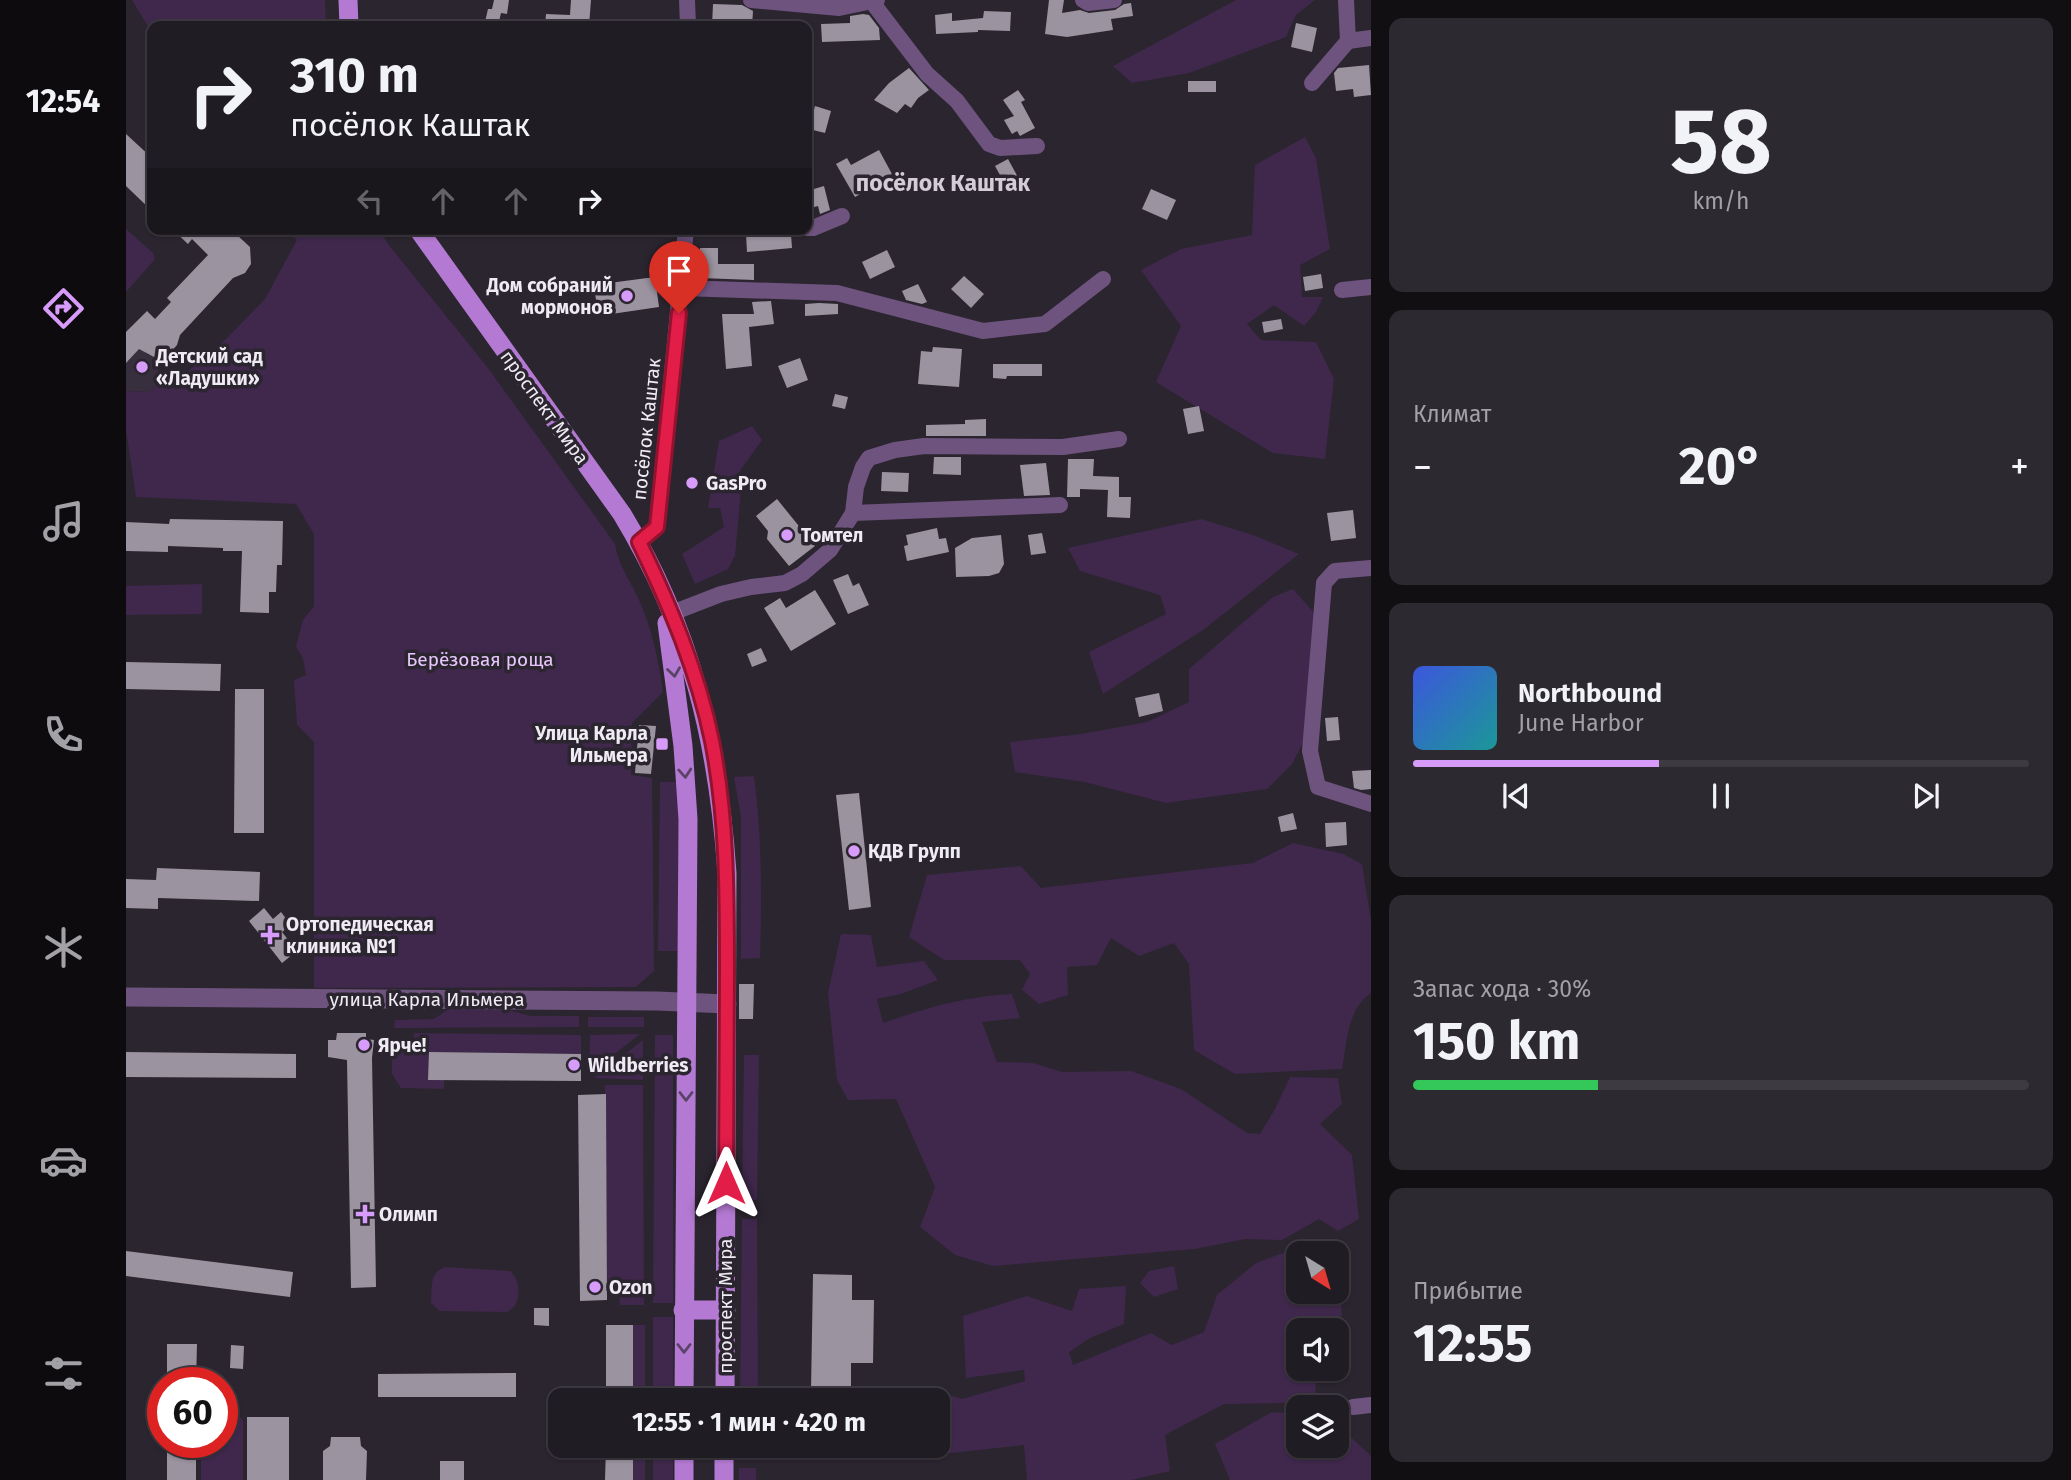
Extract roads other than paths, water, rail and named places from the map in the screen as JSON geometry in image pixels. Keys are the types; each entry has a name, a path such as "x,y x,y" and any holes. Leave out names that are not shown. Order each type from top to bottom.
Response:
{"main road":[{"path":"348,0 349,21"},
{"name":"проспект Мира","path":"422,235 447,274 622,514 639,542 672,613 702,701 712,743 723,817 727,873 725,1388"},
{"name":"проспект Мира","path":"662,591 683,746 688,819 684,1388"},
{"path":"683,1310 726,1310"},
{"path":"684,1458 684,1480"},
{"path":"724,1458 724,1480"}],"street":[{"path":"687,0 688,21"},
{"path":"751,0 839,8 874,1 927,74 957,101 989,144 1000,148 1037,146"},
{"path":"1083,0 1088,3 1114,0"},
{"path":"1346,0 1348,41"},
{"path":"1312,83 1348,41 1371,37"},
{"path":"812,228 842,216"},
{"name":"посёлок Каштак","path":"639,542 657,527 686,235"},
{"path":"682,288 837,293 983,331 1045,324 1103,279"},
{"path":"1342,289 1371,287"},
{"path":"672,613 721,594 751,586 785,583 802,574 830,550 853,513 856,487 869,458 895,450 924,446 1063,447 1119,439"},
{"path":"853,513 1060,505"},
{"path":"1371,568 1335,571 1324,583 1310,751 1318,787 1371,804"},
{"name":"улица Карла Ильмера","path":"126,997 657,1000 727,1004"},
{"path":"1353,1407 1371,1405"}],"place":[{"name":"Дом собраний мормонов","path":"627,296"},
{"name":"Детский сад «Ладушки»","path":"142,367"},
{"name":"GasPro","path":"692,483"},
{"name":"Томтел","path":"787,535"},
{"name":"Улица Карла Ильмера","path":"662,744"},
{"name":"КДВ Групп","path":"854,851"},
{"name":"Ортопедическая клиника №1","path":"270,935"},
{"name":"Ярче!","path":"364,1045"},
{"name":"Wildberries","path":"574,1065"},
{"name":"Олимп","path":"365,1214"},
{"name":"Ozon","path":"595,1287"}],"district":[{"name":"посёлок Каштак","path":"943,183"}],"park label":[{"name":"Берёзовая роща","path":"480,659"}]}
